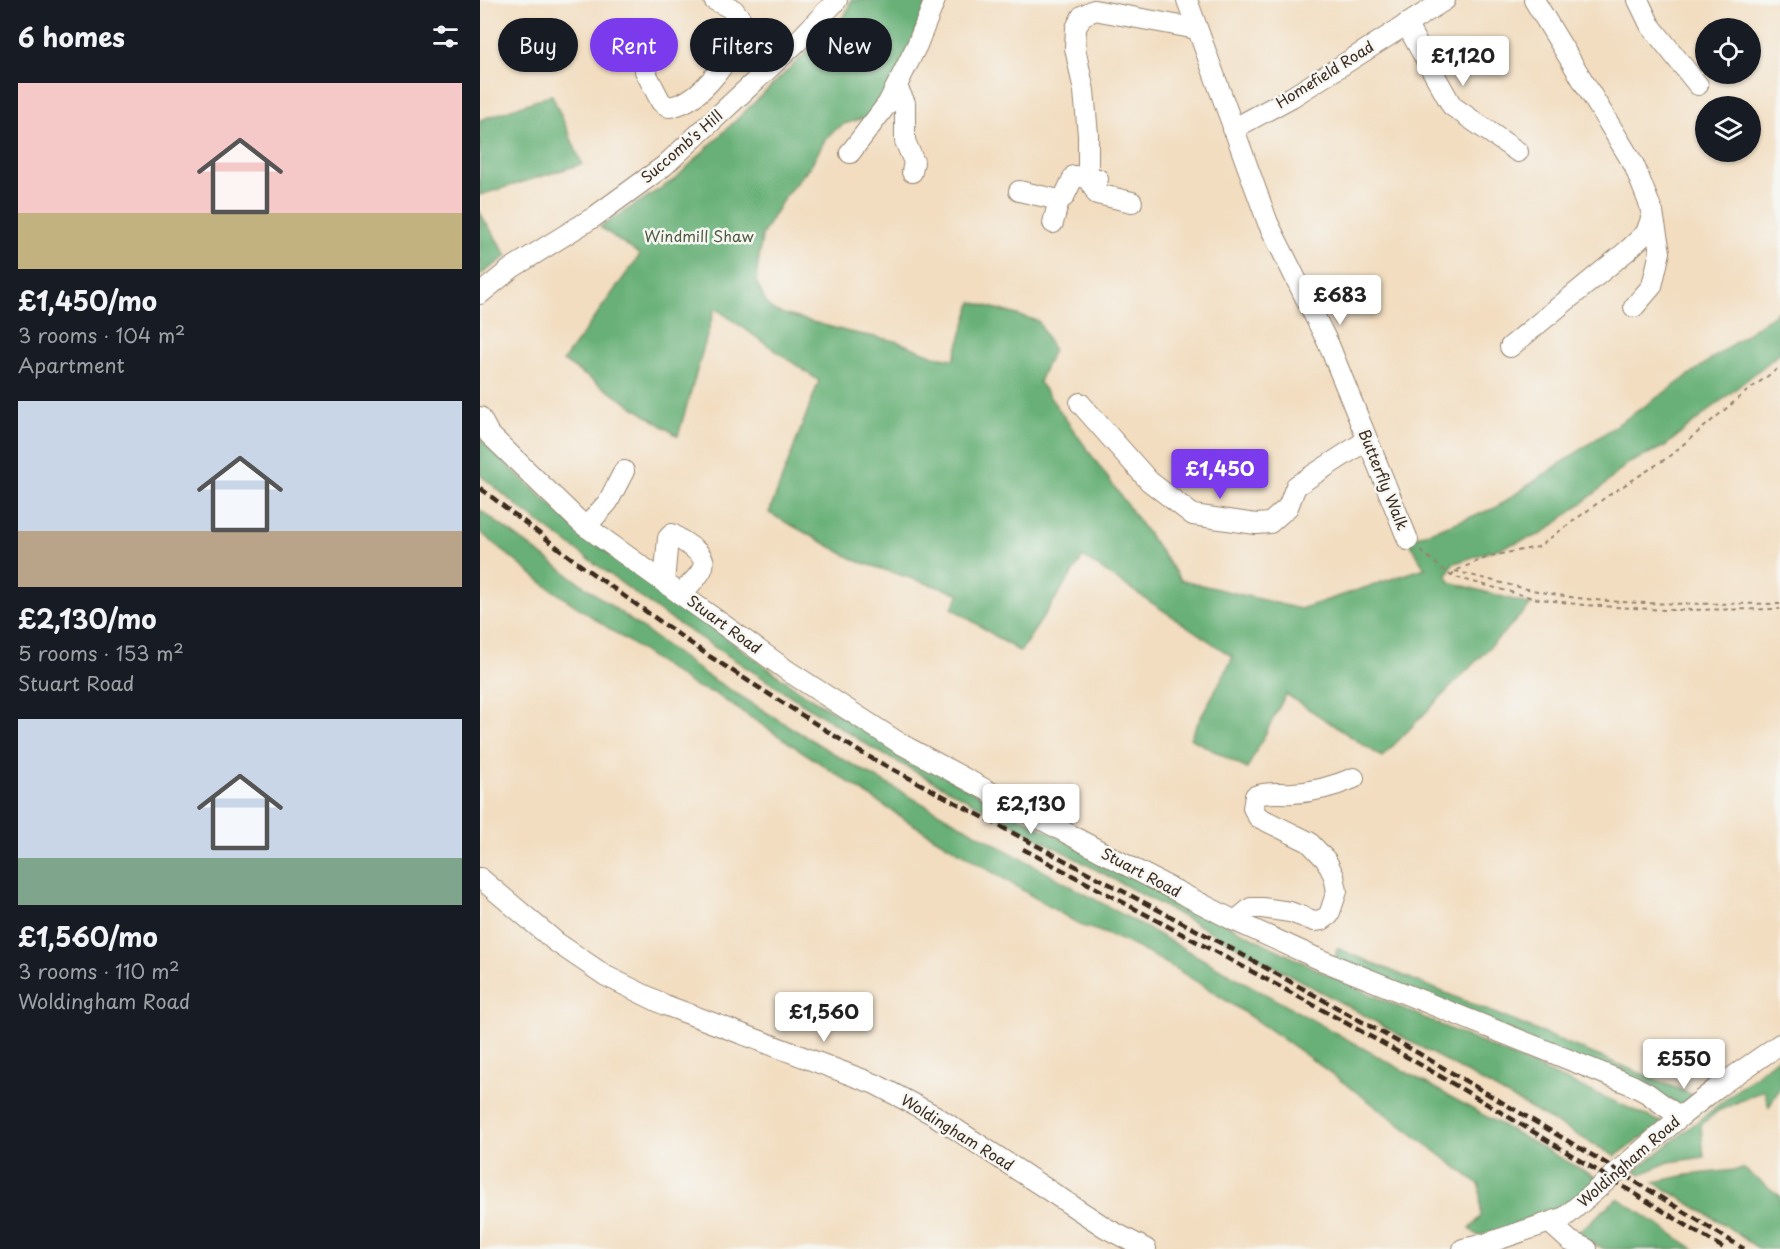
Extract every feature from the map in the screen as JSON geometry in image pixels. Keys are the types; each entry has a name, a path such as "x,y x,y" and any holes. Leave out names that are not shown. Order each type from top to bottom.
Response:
{"street":[{"path":"646,72 661,102 669,107 682,104 706,87 731,51 743,22 734,10 714,0"},
{"path":"850,153 888,104 917,45 934,0"},
{"name":"Butterfly Walk","path":"1187,0 1268,223 1329,345 1408,540"},
{"name":"Homefield Road","path":"1233,129 1292,97 1445,0"},
{"path":"1534,0 1634,165 1653,213 1660,252 1652,286 1634,307"},
{"path":"1638,0 1650,25 1698,85"},
{"name":"Succomb's Hill","path":"480,294 512,268 594,217 664,166 830,2"},
{"path":"1132,202 1097,194 1087,177 1087,124 1084,92 1075,48 1076,28 1082,16 1094,10 1197,29"},
{"path":"1406,24 1452,106 1518,152"},
{"path":"897,87 905,103 905,141 914,162 912,172"},
{"path":"1019,191 1059,200 1087,177"},
{"path":"1053,223 1059,200"},
{"path":"1510,347 1628,250 1646,233 1653,213"},
{"path":"1080,403 1149,482 1193,515 1256,524 1270,524 1288,507 1296,486 1368,440"},
{"name":"Stuart Road","path":"480,417 489,434 586,527 788,671 901,744 1235,921 1321,960 1632,1085 1680,1117"},
{"path":"586,527 608,502 624,471"},
{"path":"663,582 668,538 672,534 701,553 704,561 700,575 680,594"},
{"path":"1235,921 1251,908 1290,912 1314,921 1322,920 1329,915 1337,891 1334,876 1326,860 1310,842 1258,817 1253,807 1255,796 1262,793 1294,793 1337,785 1354,778"},
{"name":"Woldingham Road","path":"480,878 556,942 606,975 665,1005 875,1084 934,1115 1106,1228 1146,1249"},
{"name":"Woldingham Road","path":"1463,1249 1485,1244 1565,1217 1582,1205 1680,1117 1718,1087 1780,1044"},
{"path":"1550,1223 1570,1241 1587,1249"}],"path":[{"path":"1451,576 1455,571 1490,556 1538,547 1606,497 1667,458 1746,392 1780,367"},
{"name":"Butterfly Walk","path":"1408,540 1451,576 1533,598 1584,605 1666,610 1780,609"},
{"path":"1455,571 1535,591 1586,599 1666,604 1780,604"}],"green space":[{"name":"Windmill Shaw","path":"851,0 928,0 884,112 844,124 831,133 811,165 785,196 762,235 756,281 765,301 771,309 780,313 849,332 896,341 934,356 954,359 972,302 1038,321 1053,349 1039,382 1181,580 1300,609 1425,568 1408,540 1495,508 1671,388 1780,310 1780,353 1665,446 1627,464 1599,490 1542,534 1452,564 1447,576 1450,582 1531,605 1382,757 1286,694 1247,769 1190,738 1233,657 1083,557 1020,652 952,608 960,594 857,561 769,513 819,381 715,308 678,436 563,361 640,255 600,227 674,180 786,72 794,72 794,64 806,53 806,72 892,72 892,18 842,18 848,10"},
{"path":"552,95 582,164 480,195 480,120"},
{"path":"480,213 507,256 480,275"},
{"path":"480,437 580,532 805,695 971,791 1184,903 1336,979 1663,1123 1615,1156 1351,1008 874,749 666,616 525,512 480,475"},
{"path":"480,510 706,675 844,760 1597,1178 1578,1198 1556,1211 1478,1236 1470,1229 1481,1216 1480,1185 1325,1069 1230,1003 1177,970 1120,940 1082,926 906,820 714,693 694,686 545,585 480,532"},
{"path":"1337,948 1693,1095 1674,1115 1335,961"},
{"path":"1780,1056 1780,1087 1769,1107 1764,1090 1718,1111 1701,1125 1704,1157 1669,1162 1641,1174 1635,1171"},
{"path":"1744,1169 1780,1196 1780,1249 1759,1249 1722,1223 1654,1182 1687,1175"},
{"path":"1618,1198 1694,1249 1605,1249 1575,1235"}],"railway":[{"path":"480,488 579,564 709,656 860,752 1232,949 1418,1053 1602,1161 1744,1249"},
{"path":"1023,849 1414,1061 1725,1249"}]}
